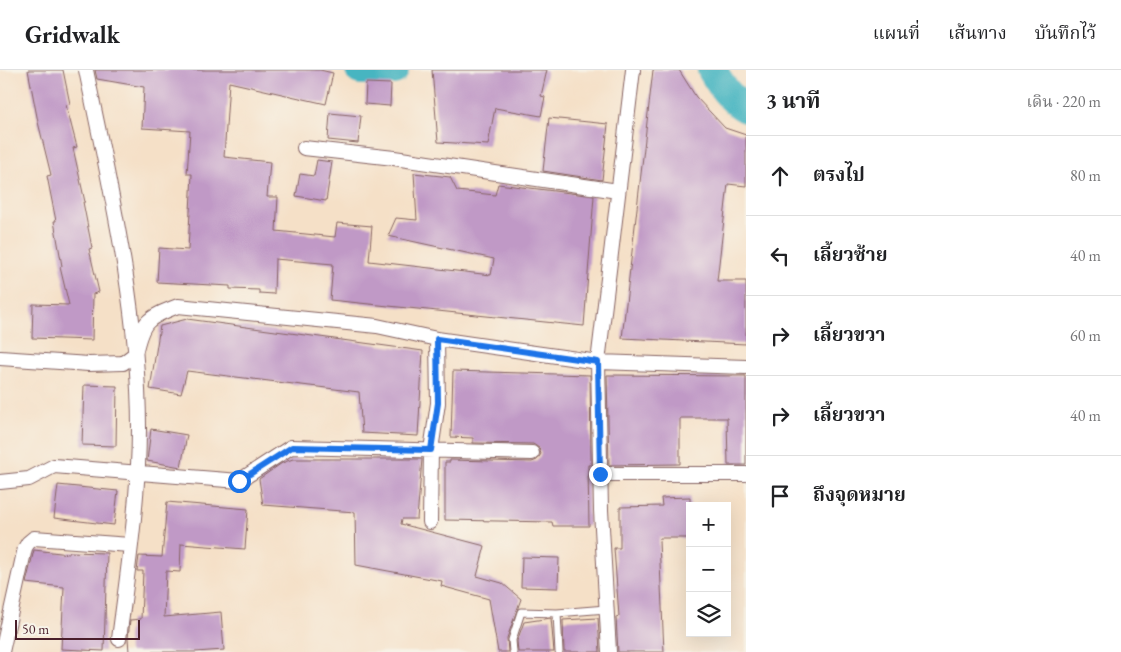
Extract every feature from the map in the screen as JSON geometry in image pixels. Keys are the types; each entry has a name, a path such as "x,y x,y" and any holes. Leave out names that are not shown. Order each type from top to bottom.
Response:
{"street":[{"path":"86,70 130,294 135,354 139,428 137,473 119,639"},
{"path":"610,652 606,609 600,474 598,362 633,70"},
{"path":"304,148 394,158 618,191"},
{"path":"0,358 90,364 123,362 135,354 140,333 153,316 178,306 377,326 437,339 598,362 746,367"},
{"path":"430,522 431,450 438,403 437,339"},
{"path":"0,482 29,479 54,466 239,481 292,447 532,452"},
{"path":"600,474 746,474"},
{"path":"2,652 25,548 28,542 34,538 130,545"}],"lane":[{"path":"513,652 512,640 521,612 557,614 606,609"},
{"path":"557,614 559,652"}],"building":[{"path":"28,70 63,70 70,104 66,105 77,147 73,148 85,202 83,202 92,248 89,249 99,292 93,294 92,340 32,338 33,304 69,305 60,267 62,266 54,221 56,221 47,176 51,175"},
{"path":"95,70 320,70 333,73 326,104 229,82 224,157 270,162 267,197 278,197 276,231 335,237 337,223 372,226 369,261 491,275 494,259 388,236 396,218 417,220 414,173 450,177 457,191 495,195 498,184 594,196 584,326 330,300 333,264 275,259 274,294 259,293 259,290 230,289 230,286 157,282 159,248 188,250 192,174 187,174 190,131 142,128 144,87 97,79"},
{"path":"432,70 547,70 541,96 545,97 541,116 495,108 488,145 438,142"},
{"path":"653,70 679,70 696,97 725,128 746,135 746,186 728,184 717,281 746,281 746,344 622,338"},
{"path":"366,83 391,84 390,106 365,104"},
{"path":"330,113 361,116 358,143 328,140"},
{"path":"549,118 608,124 602,180 543,171"},
{"path":"317,160 332,162 326,201 296,196 300,174 314,176"},
{"path":"187,319 423,351 418,436 362,433 359,392 187,371 181,394 150,389 160,326"},
{"path":"453,371 590,375 591,465 588,465 589,526 553,526 552,522 445,520 445,462 450,462 450,460 532,462 537,460 541,454 539,448 533,444 473,443 473,438 451,437"},
{"path":"607,375 746,376 746,465 728,465 727,418 680,418 680,464 609,465"},
{"path":"84,385 117,386 116,446 82,445"},
{"path":"151,429 187,435 181,467 147,461"},
{"path":"293,459 422,459 417,519 402,519 401,524 485,546 477,576 502,583 521,599 507,638 508,652 498,652 489,599 441,586 442,581 356,565 355,512 263,505 259,479 282,463"},
{"path":"58,485 118,491 114,525 54,518"},
{"path":"690,497 690,502 686,502 686,538 660,538 659,541 664,652 618,652 616,617 619,616 614,548 620,548 620,507 662,506 661,498"},
{"path":"167,502 248,509 245,549 181,544 180,572 166,571 164,617 221,612 224,650 129,652 130,620 141,619 143,571 137,571 139,556 162,557"},
{"path":"34,550 69,554 69,552 107,553 104,651 61,649 64,587 26,583"},
{"path":"522,557 559,558 558,588 521,587"},
{"path":"551,618 554,652 518,652 517,641 524,622"},
{"path":"598,618 600,652 564,652 563,620"}],"waterway":[{"path":"360,70 394,70"},
{"path":"712,70 722,87 740,105 746,108"}],"route":[{"path":"239,481 292,447 431,450 438,403 437,339 598,362 600,474"}]}
